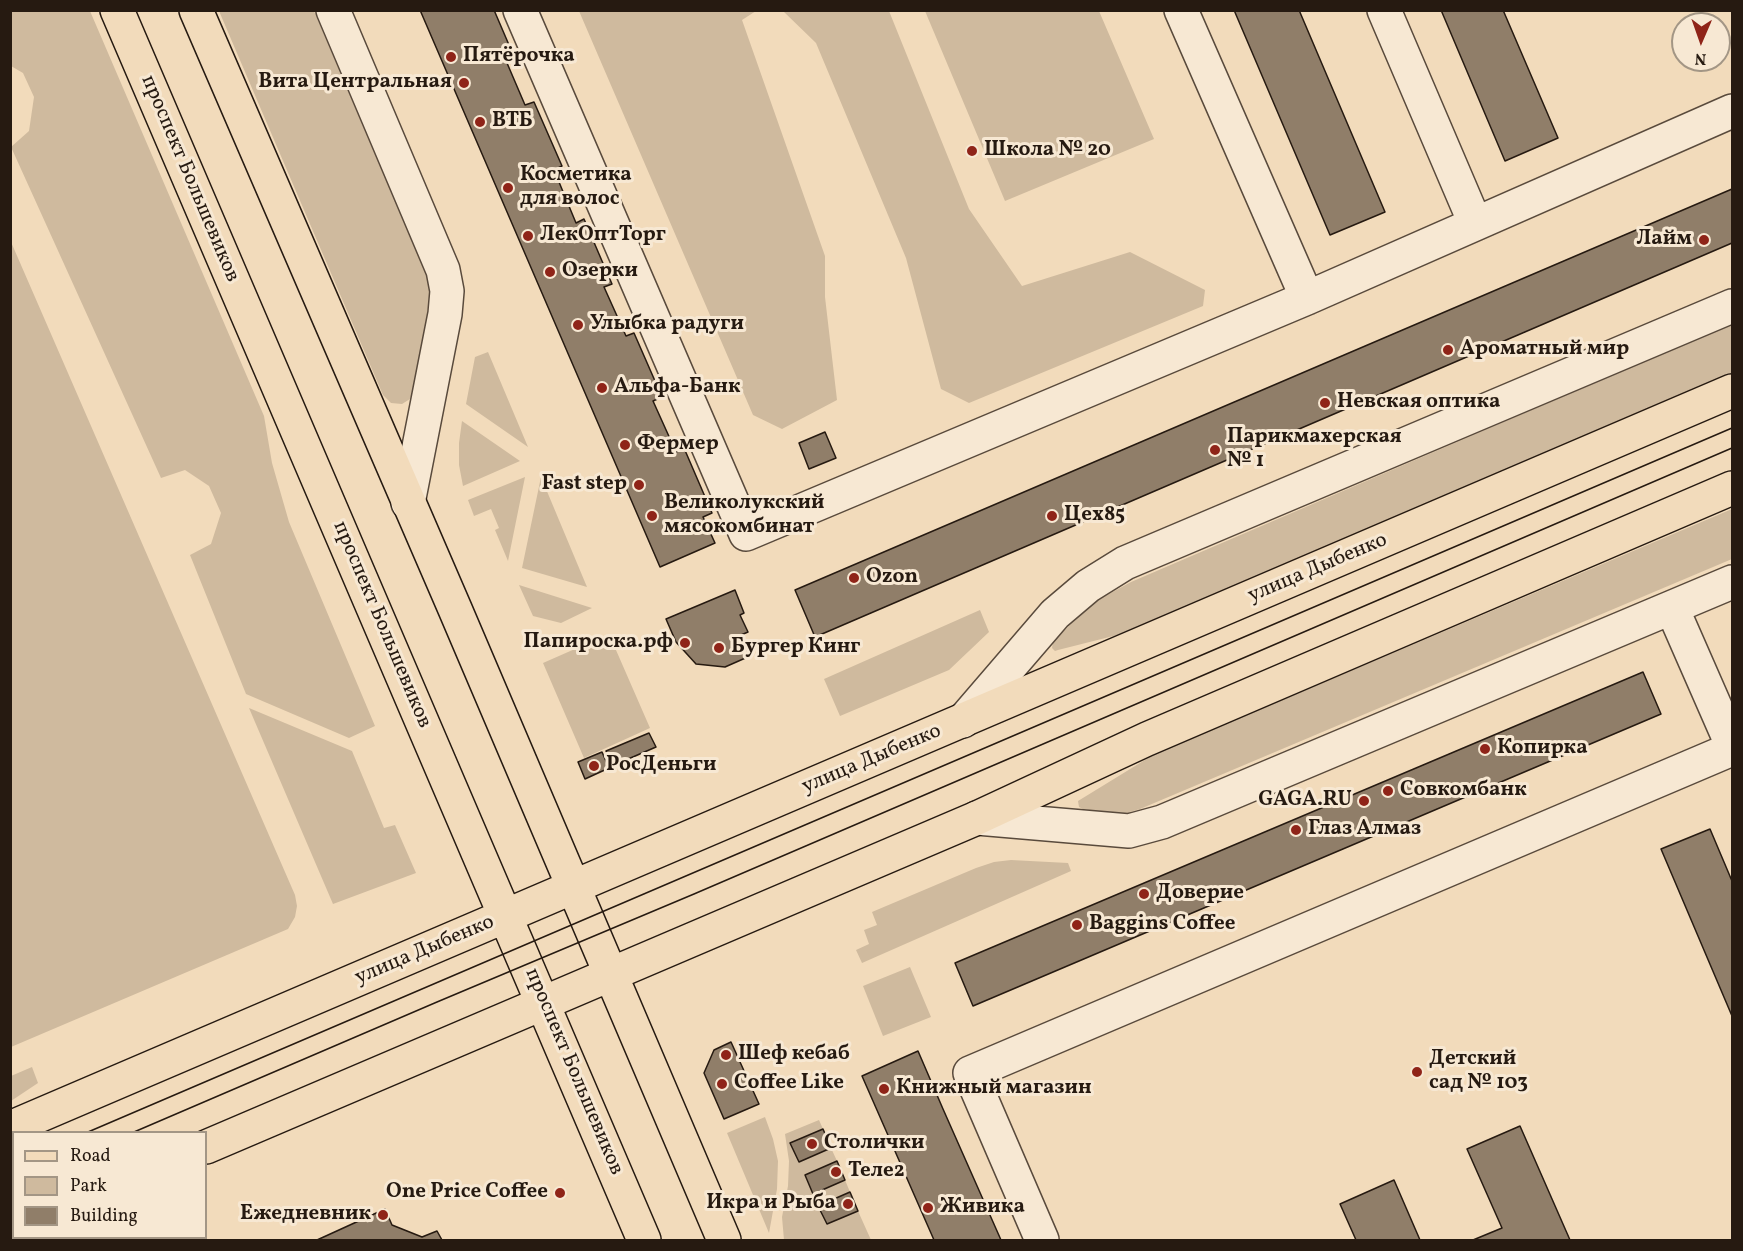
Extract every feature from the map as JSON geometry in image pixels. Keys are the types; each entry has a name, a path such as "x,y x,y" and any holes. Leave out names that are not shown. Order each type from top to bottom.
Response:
{"main road":[{"name":"проспект Большевиков","path":"117,10 644,1240"},
{"path":"196,10 724,1240"},
{"name":"улица Дыбенко","path":"10,1128 1732,391"},
{"path":"207,1147 976,819 1147,739 1732,488"}],"street":[{"path":"333,10 443,270 447,291 445,314 408,503"},
{"path":"520,10 746,534 1306,298 1732,111"},
{"path":"1181,10 1306,298"},
{"path":"1384,10 1475,224"},
{"path":"963,721 1055,614 1088,586 1125,563 1732,306"},
{"path":"976,819 1129,831 1162,822 1732,582"},
{"path":"1672,608 1732,745"},
{"path":"1042,1240 970,1073 1732,750"}],"green space":[{"path":"10,11 90,11 264,416 272,463 289,522 375,726 349,738 246,694 190,555 211,544 221,513 209,486 185,470 161,478 11,147 29,131 34,97 23,73 11,66"},
{"path":"219,11 314,11 426,274 430,293 427,316 413,391 410,399 402,404 391,403 383,395"},
{"path":"579,11 756,11 742,20 825,256 825,297 837,400 782,429 753,415"},
{"path":"783,11 889,11 969,209 1022,286 1130,252 1205,290 1203,306 969,403 941,389 906,258 816,43"},
{"path":"925,11 1099,11 1154,139 1005,201"},
{"path":"11,242 295,895 297,906 295,917 288,929 11,1047"},
{"path":"1732,324 1732,376 1141,629 1055,651 1052,648 1053,642 1098,600 1131,582"},
{"path":"488,352 528,447 466,404 475,357"},
{"path":"462,421 520,461 463,486 459,465"},
{"path":"525,477 508,561 495,530 499,528 491,509 474,516 468,500"},
{"path":"541,477 587,587 522,568"},
{"path":"1732,509 1732,559 1140,809 1123,814 1079,807 1078,801 1153,755"},
{"path":"519,585 592,608 561,623 533,616"},
{"path":"980,610 989,632 949,670 840,716 824,679"},
{"path":"609,634 650,728 584,758 543,663"},
{"path":"249,708 352,751 384,828 395,825 416,873 333,904"},
{"path":"1011,860 1068,863 1071,871 862,963 856,950 869,944 864,930 877,925 872,912 976,868 994,862"},
{"path":"910,967 931,1017 883,1036 863,986"},
{"path":"32,1067 38,1083 11,1101 11,1076"},
{"path":"765,1117 778,1161 777,1189 769,1233 727,1133"},
{"path":"819,1120 823,1129 799,1162 831,1148 837,1161 805,1175 813,1194 845,1180 850,1192 819,1206 827,1224 858,1211 871,1240 784,1240 782,1217 788,1186 789,1161 785,1134"}],"building":[{"path":"420,10 494,10 512,52 504,56 525,105 534,102 562,166 554,170 576,223 584,219 612,284 604,287 626,336 634,333 662,397 653,401 676,452 684,448 712,513 703,517 715,543 660,567"},
{"path":"1234,10 1299,10 1385,212 1330,235"},
{"path":"1441,10 1503,10 1558,138 1505,161"},
{"path":"1732,189 1732,243 815,637 795,590"},
{"path":"825,432 836,458 809,469 799,443"},
{"path":"735,590 744,613 740,615 748,632 741,635 750,656 725,667 696,664 676,642 666,619"},
{"path":"1643,672 1661,714 973,1006 955,963"},
{"path":"649,733 656,747 612,766 606,751"},
{"path":"602,752 609,768 585,779 578,762"},
{"path":"1710,829 1732,881 1732,1016 1661,849"},
{"path":"731,1042 759,1104 724,1119 704,1073 714,1050"},
{"path":"918,1051 1001,1240 934,1240 862,1076"},
{"path":"1520,1126 1570,1240 1473,1240 1502,1228 1467,1149"},
{"path":"823,1129 831,1148 799,1162 790,1143"},
{"path":"837,1161 845,1180 813,1194 805,1175"},
{"path":"1394,1180 1420,1240 1356,1240 1340,1204"},
{"path":"850,1192 858,1211 827,1224 818,1206"},
{"path":"385,1209 392,1225 422,1237 437,1231 442,1240 317,1240"}],"tram line":[{"path":"90,1131 1732,428"},
{"path":"136,1131 1732,448"}],"place":[{"name":"Пятёрочка","path":"451,57"},
{"name":"Вита Центральная","path":"464,83"},
{"name":"ВТБ","path":"480,122"},
{"name":"Школа № 20","path":"972,151"},
{"name":"Косметика для волос","path":"508,188"},
{"name":"ЛекОптТорг","path":"528,236"},
{"name":"Лайм","path":"1704,240"},
{"name":"Озерки","path":"550,272"},
{"name":"Улыбка радуги","path":"578,325"},
{"name":"Ароматный мир","path":"1448,350"},
{"name":"Альфа-Банк","path":"602,388"},
{"name":"Невская оптика","path":"1325,403"},
{"name":"Фермер","path":"625,445"},
{"name":"Парикмахерская № 1","path":"1215,450"},
{"name":"Fast step","path":"639,485"},
{"name":"Великолукский мясокомбинат","path":"652,516"},
{"name":"Цех85","path":"1052,516"},
{"name":"Ozon","path":"854,578"},
{"name":"Папироска.рф","path":"685,643"},
{"name":"Бургер Кинг","path":"719,648"},
{"name":"Копирка","path":"1485,749"},
{"name":"РосДеньги","path":"594,766"},
{"name":"Совкомбанк","path":"1388,791"},
{"name":"GAGA.RU","path":"1364,801"},
{"name":"Глаз Алмаз","path":"1296,830"},
{"name":"Доверие","path":"1144,894"},
{"name":"Baggins Coffee","path":"1077,925"},
{"name":"Шеф кебаб","path":"726,1055"},
{"name":"Детский сад № 103","path":"1417,1072"},
{"name":"Coffee Like","path":"722,1084"},
{"name":"Книжный магазин","path":"884,1089"},
{"name":"Столички","path":"812,1144"},
{"name":"Теле2","path":"836,1172"},
{"name":"One Price Coffee","path":"560,1193"},
{"name":"Икра и Рыба","path":"848,1204"},
{"name":"Живика","path":"928,1208"},
{"name":"Ежедневник","path":"383,1215"}]}
